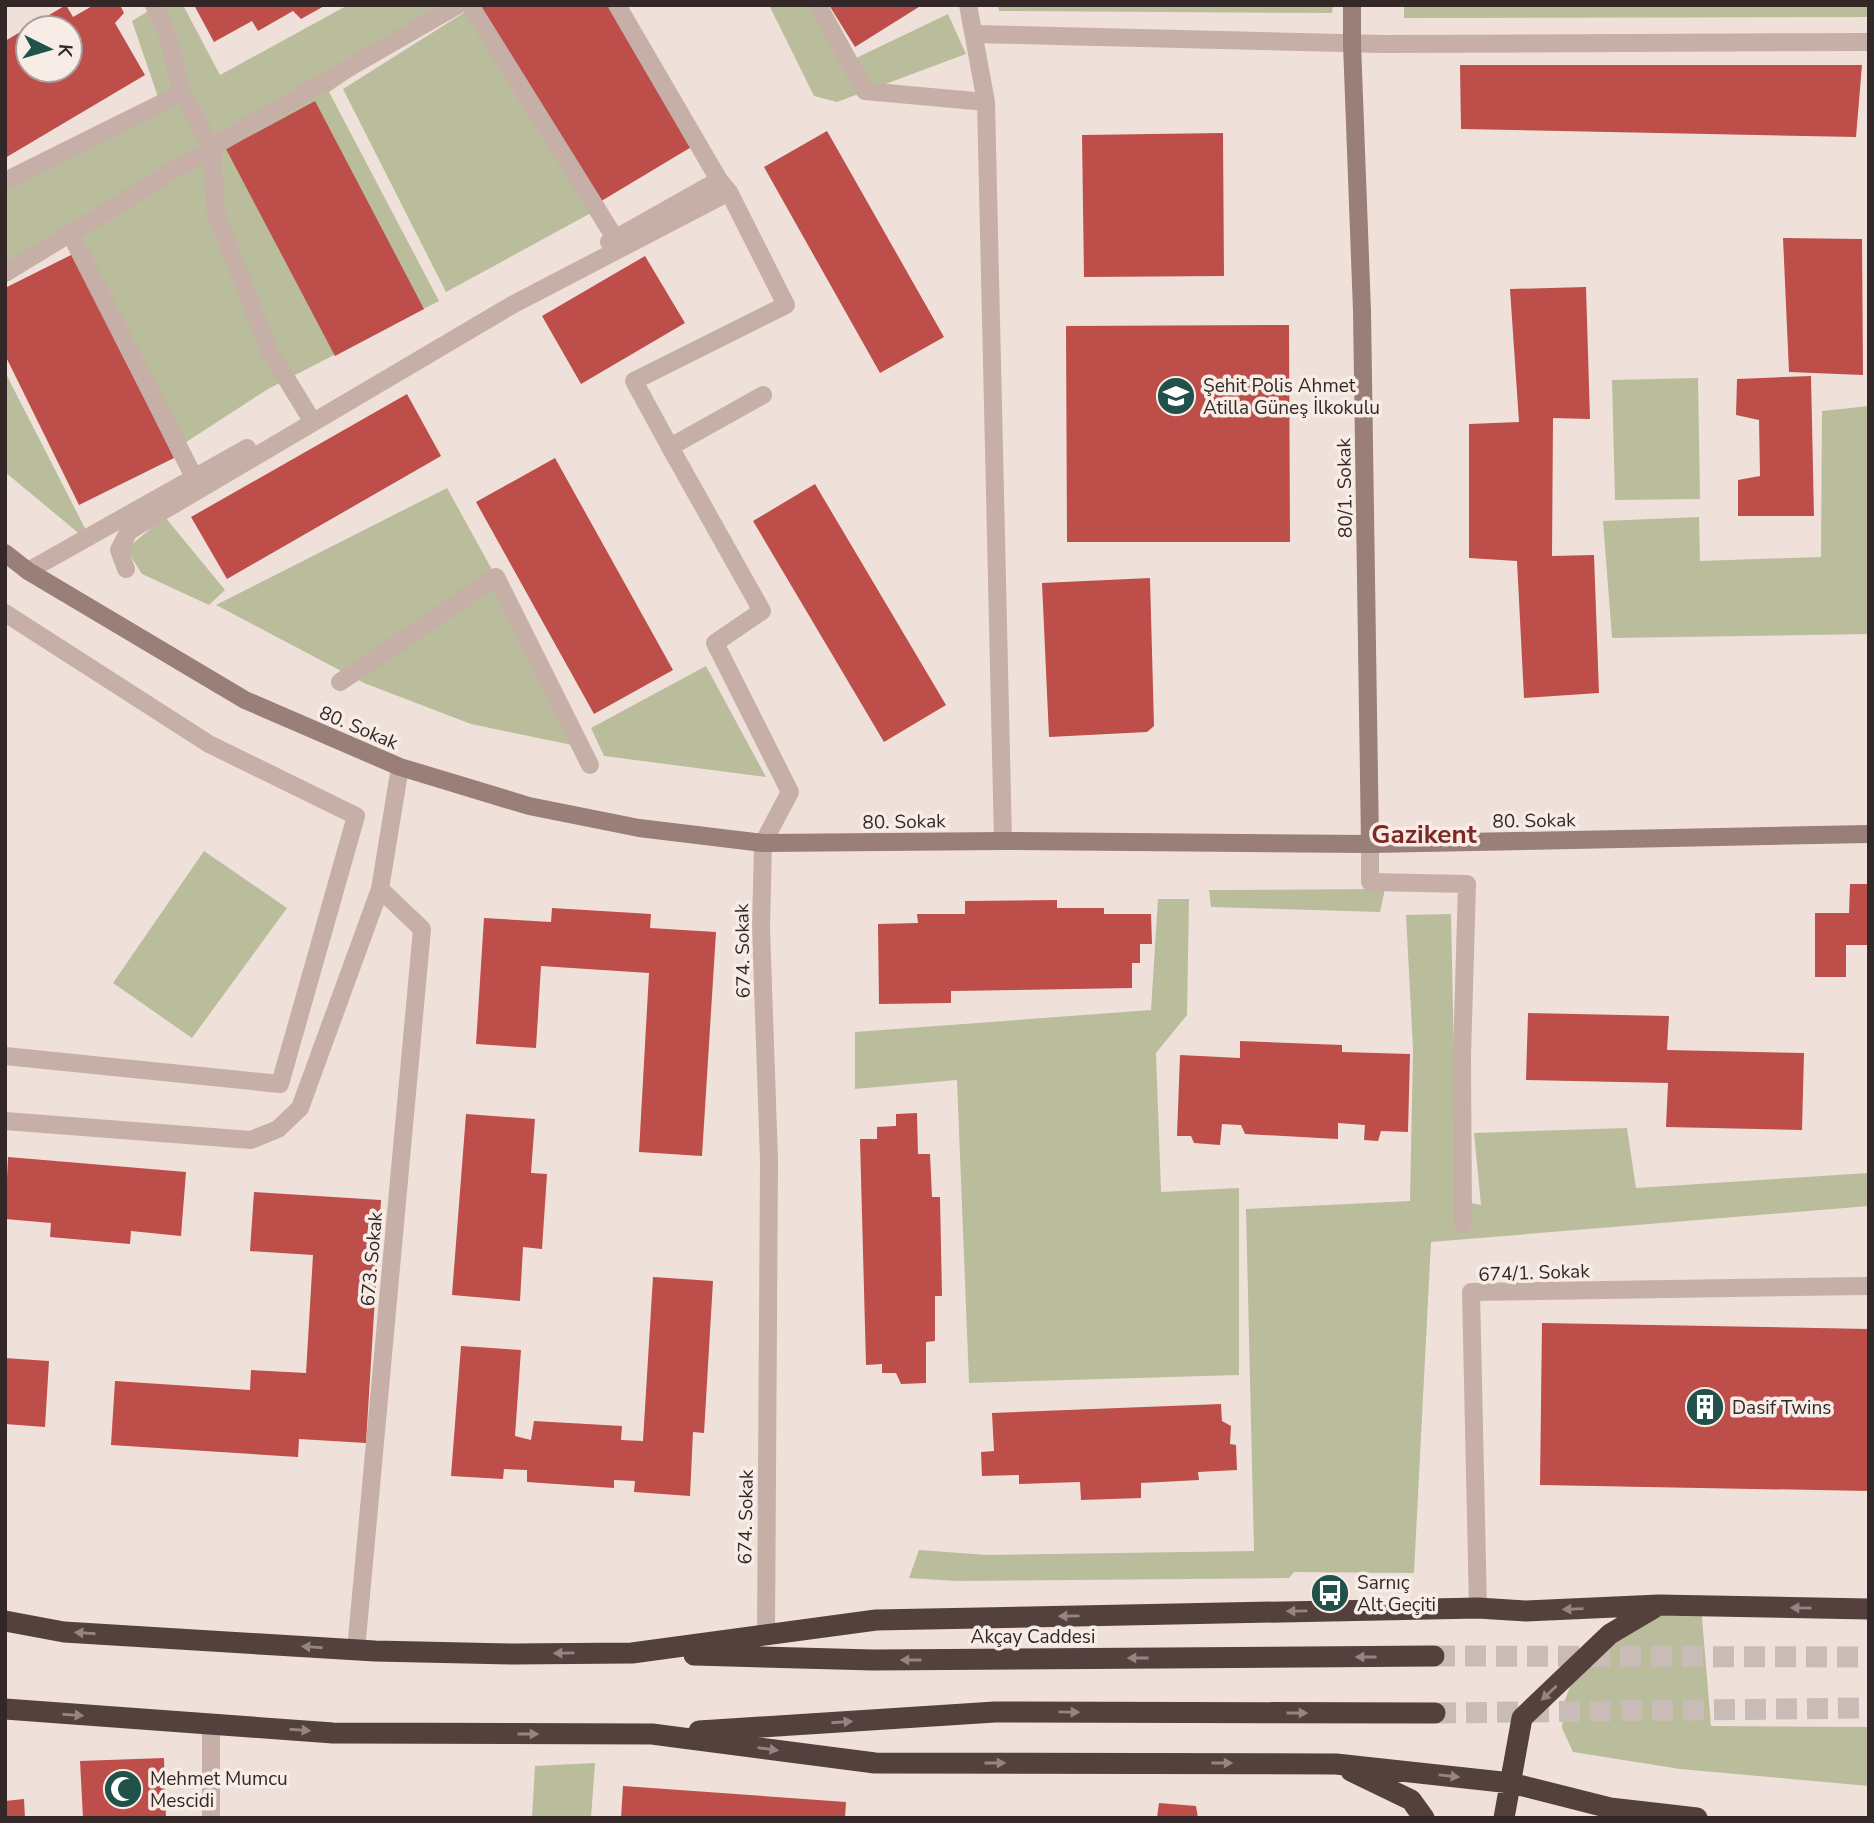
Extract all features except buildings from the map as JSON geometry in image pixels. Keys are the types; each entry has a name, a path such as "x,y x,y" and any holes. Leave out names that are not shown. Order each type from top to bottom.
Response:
{"highway":[{"path":"5,1621 64,1632 356,1650 513,1654 632,1653 876,1620 1478,1608 1525,1611 1659,1605 1869,1609"},
{"path":"1504,1818 1522,1718 1610,1634 1659,1605"},
{"name":"Akçay Caddesi","path":"632,1653 873,1660 1434,1656"},
{"path":"5,1709 333,1733 652,1734 995,1712 1435,1713"},
{"path":"652,1734 875,1763 1336,1763 1511,1783 1610,1808 1697,1818"},
{"path":"1336,1763 1411,1800 1424,1818"}],"street":[{"path":"154,5 167,33 182,93 212,147 216,214 270,352 308,414"},
{"path":"5,273 212,147 458,5"},
{"path":"470,5 615,238"},
{"path":"617,5 724,186 786,305 634,381 670,447 763,395"},
{"path":"818,5 865,91 986,102"},
{"path":"968,5 986,102 1003,841"},
{"name":"80/1. Sokak","path":"1352,5 1362,311 1370,844"},
{"path":"974,34 1352,44 1869,42"},
{"path":"5,181 182,93"},
{"path":"28,571 615,238 724,186"},
{"path":"126,569 119,550 129,531 512,305 724,186"},
{"path":"70,233 194,477"},
{"name":"674. Sokak","path":"670,447 762,611 715,643 790,792 763,843 761,928 769,1160 766,1635"},
{"name":"80. Sokak","path":"5,552 28,571 245,700 400,767 529,806 639,828 763,843 1003,841 1370,844 1869,834"},
{"path":"340,682 496,577 590,765"},
{"path":"5,613 209,744 356,816 280,1084 5,1056"},
{"path":"5,1121 251,1140 278,1129 300,1108 380,889 400,767"},
{"path":"1370,844 1370,882 1467,884 1462,1056 1464,1224"},
{"name":"673. Sokak","path":"356,1650 422,929 380,889"},
{"name":"674/1. Sokak","path":"1478,1608 1471,1292 1869,1286"},
{"path":"211,1724 211,1818"}],"green space":[{"path":"158,5 183,5 220,75 348,5 457,5 329,92 439,301 268,389 177,448 65,231 5,263 5,190 158,97 132,21"},
{"path":"769,5 820,5 854,59 948,14 966,54 837,102 814,96"},
{"path":"998,5 1333,5 1332,13 999,11"},
{"path":"1404,5 1869,5 1869,17 1404,18"},
{"path":"465,12 591,213 446,292 343,89"},
{"path":"5,372 94,546 5,472"},
{"path":"1698,378 1700,499 1615,500 1612,380"},
{"path":"1869,406 1869,634 1612,638 1603,521 1699,517 1700,561 1821,557 1822,411"},
{"path":"447,488 591,749 471,724 364,683 216,605"},
{"path":"165,517 225,590 209,605 142,574 126,549"},
{"path":"706,666 766,777 604,756 591,728"},
{"path":"204,851 287,908 192,1038 113,983"},
{"path":"1385,889 1380,912 1211,907 1209,890"},
{"path":"1158,899 1189,899 1187,1015 1156,1053 1161,1192 1239,1188 1239,1375 969,1383 957,1080 855,1089 855,1032 1151,1010"},
{"path":"1451,914 1457,1200 1481,1205 1474,1133 1627,1128 1636,1188 1869,1173 1869,1206 1431,1242 1414,1573 1294,1572 1289,1578 957,1581 909,1578 919,1550 988,1555 1254,1551 1246,1209 1410,1201 1413,1049 1406,915"},
{"path":"1659,1605 1701,1606 1711,1726 1869,1727 1869,1786 1680,1769 1573,1752 1562,1728 1565,1700 1578,1666"},
{"path":"595,1763 591,1818 532,1818 535,1766"}],"tunnel":[{"path":"1434,1656 1869,1657"},
{"path":"1435,1713 1869,1708"}],"place":[{"name":"Şehit Polis Ahmet Atilla Güneş İlkokulu","path":"1176,396"},
{"name":"Dasif Twins","path":"1705,1407"},
{"name":"Sarnıç Alt Geçiti","path":"1330,1593"},
{"name":"Mehmet Mumcu Mescidi","path":"123,1789"}],"district":[{"name":"Gazikent","path":"1424,834"}]}
